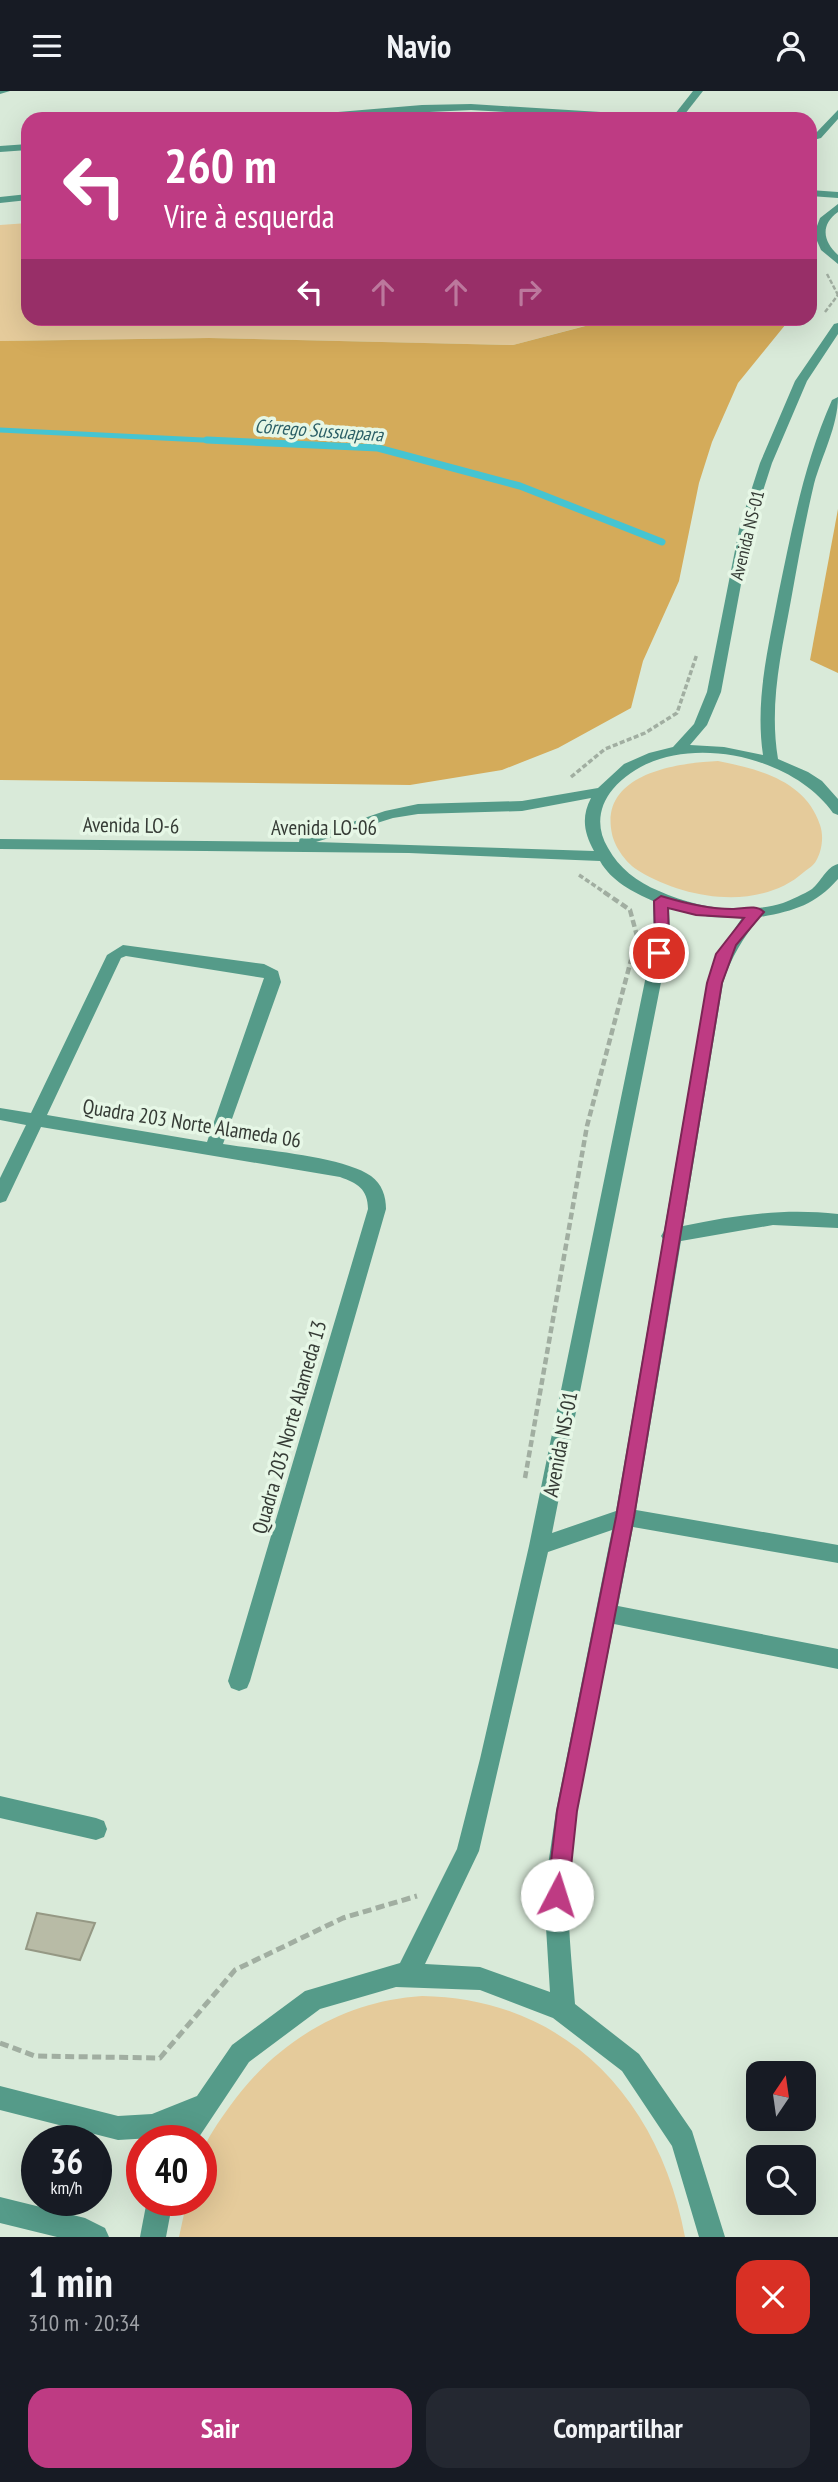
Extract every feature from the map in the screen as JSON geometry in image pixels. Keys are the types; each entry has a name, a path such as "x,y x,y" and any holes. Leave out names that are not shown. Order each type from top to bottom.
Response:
{"street":[{"path":"682,112 698,91"},
{"path":"374,112 471,107 571,112"},
{"path":"817,136 838,113"},
{"path":"0,149 21,148"},
{"path":"817,194 838,195"},
{"path":"0,200 21,198"},
{"path":"817,231 829,213 838,207"},
{"path":"817,238 838,261"},
{"name":"Avenida NS-01","path":"677,751 700,725 714,692 746,525 766,463 801,381 838,326"},
{"path":"771,760 765,733 769,681 805,492 829,418 838,400"},
{"path":"838,810 832,799 806,776 771,760 714,749 677,751 647,759 624,770 600,792 590,823 600,856 625,881 661,901 696,911 733,914 786,906 807,898 833,877 838,869"},
{"name":"Avenida LO-06","path":"261,848 323,837 390,814 418,809 522,806 600,792"},
{"name":"Avenida LO-6","path":"0,844 261,848"},
{"name":"Avenida LO-06","path":"261,848 410,848 600,856"},
{"name":"Avenida NS-01","path":"408,1973 468,1851 539,1546 662,937 661,901"},
{"path":"563,2008 558,1879 567,1811 625,1517 670,1236 715,983 724,954 731,942 757,912"},
{"path":"0,1196 115,955 122,950 269,972 272,982 213,1149"},
{"name":"Quadra 203 Norte Alameda 06","path":"0,1114 340,1170 356,1175 372,1187"},
{"name":"Quadra 203 Norte Alameda 13","path":"239,1681 377,1209 377,1198 372,1187"},
{"path":"670,1236 750,1219 782,1216 838,1221"},
{"path":"539,1546 625,1517 838,1555"},
{"path":"607,1613 838,1659"},
{"path":"0,1807 96,1829"},
{"path":"190,2125 198,2108 238,2057 266,2031 310,2002 351,1985 408,1973 451,1973 487,1978 536,1994 563,2008 600,2034 645,2079 687,2149 710,2226 723,2237"},
{"path":"0,2098 118,2128 152,2126 198,2108"},
{"path":"0,2210 85,2231 96,2237"},
{"path":"153,2237 157,2216"}],"path":[{"path":"818,322 838,295"},
{"path":"563,783 605,749 645,733 677,713 701,643"},
{"path":"523,1491 587,1126 637,935 630,911 573,870"},
{"path":"0,2043 35,2056 160,2058 235,1971 343,1917 420,1896"}],"shaded area":[{"path":"21,224 21,326 585,326 513,345 209,338 0,341 0,225"},
{"path":"585,326 784,326 738,383 712,442 699,483 679,581 643,661 631,708 558,748 502,770 410,785 0,780 0,341 209,338 513,345"},
{"path":"838,509 838,673 810,660"},
{"path":"718,761 779,779 804,798 813,810 821,829 820,853 812,865 786,884 745,896 701,894 679,889 639,871 619,850 612,834 611,814 617,798 629,785 663,769"},
{"path":"422,1996 474,2001 520,2015 562,2037 598,2066 629,2101 654,2142 672,2187 685,2237 179,2237 184,2216 217,2216 217,2125 248,2083 290,2044 314,2029 365,2006"}],"building":[{"path":"37,1913 95,1923 80,1960 26,1949"}],"waterway":[{"name":"Córrego Sussuapara","path":"0,430 243,442"},
{"name":"Córrego Sussuapara","path":"207,440 378,448 520,486 662,542"}],"route":[{"path":"557,1895 567,1811 625,1517 670,1236 715,983 724,954 731,942 757,912 733,914 696,911 661,901 662,937 659,953"}]}
